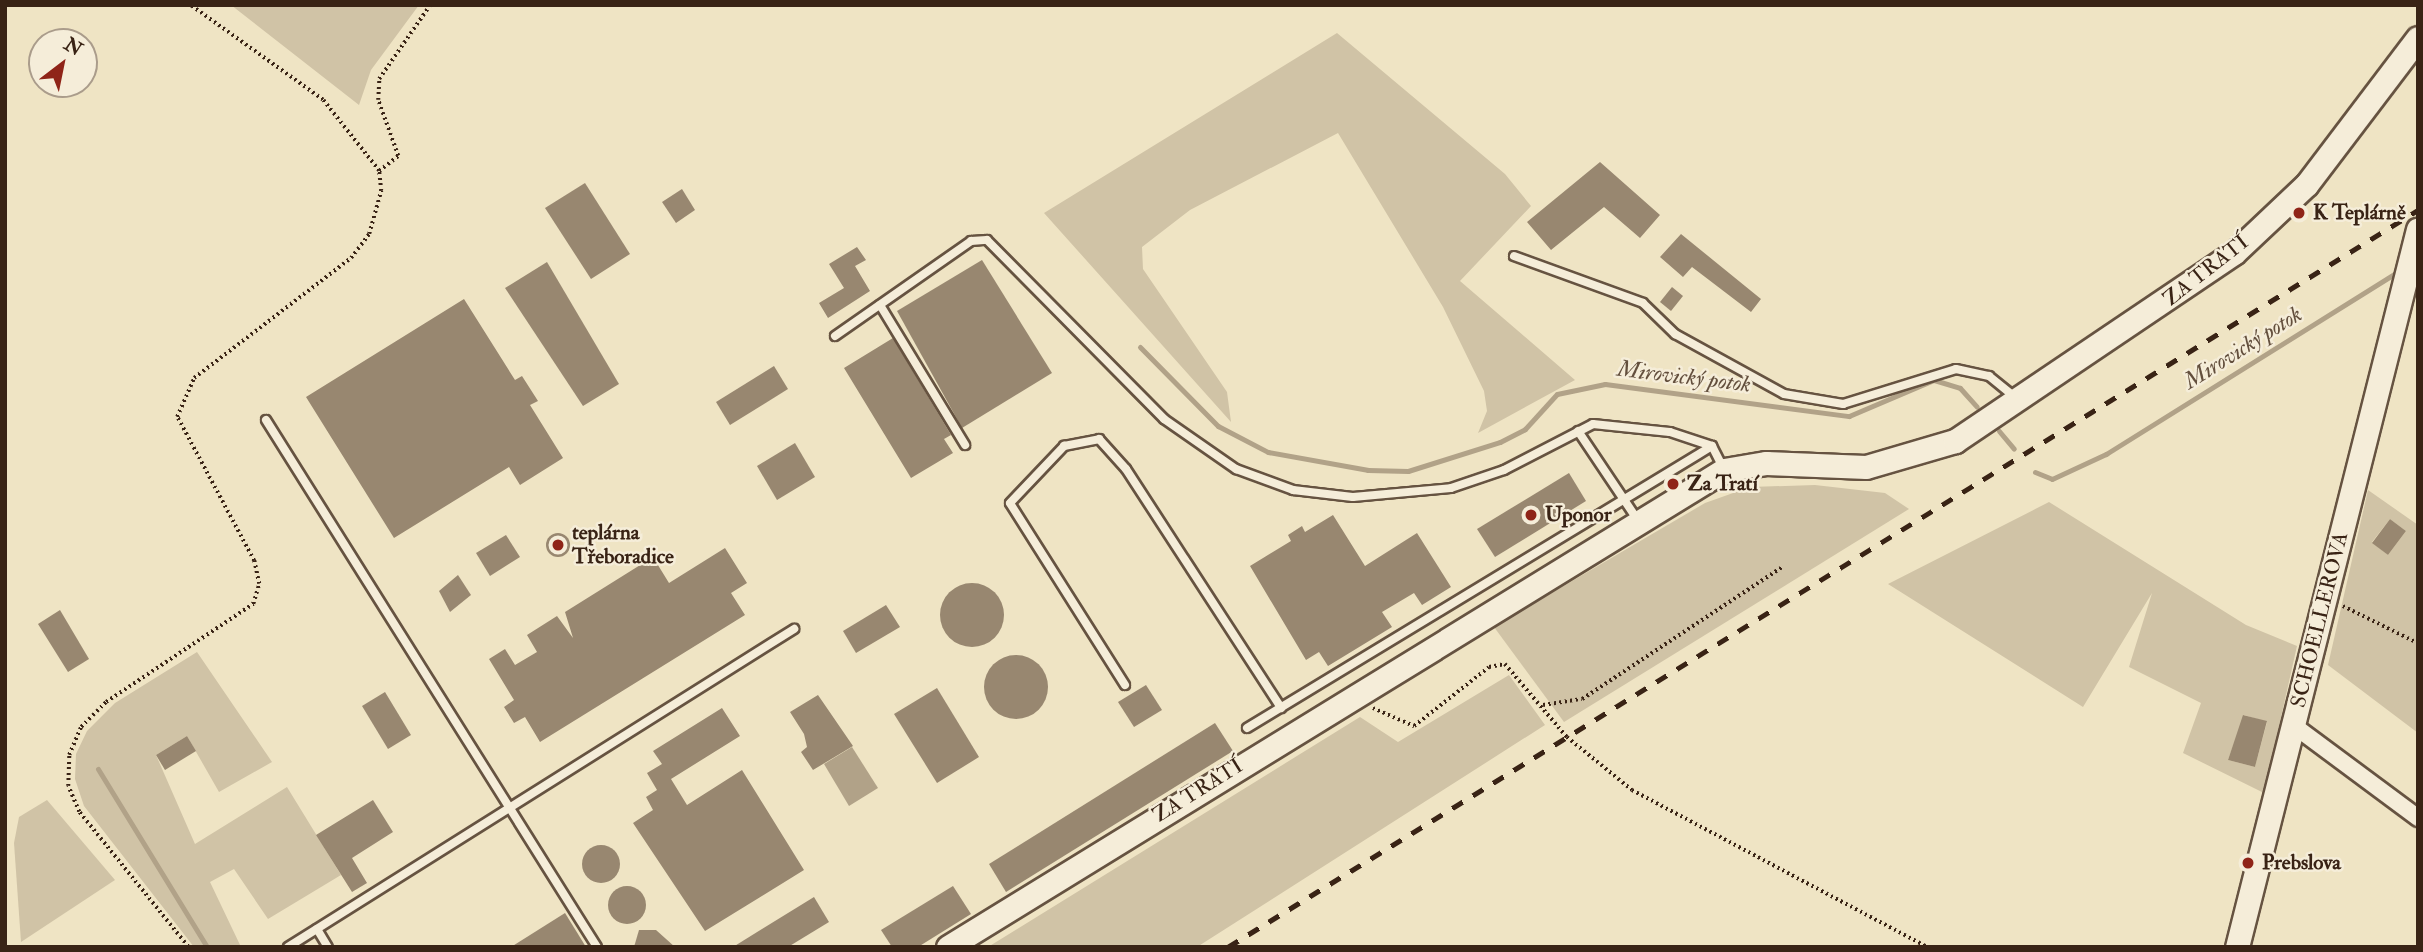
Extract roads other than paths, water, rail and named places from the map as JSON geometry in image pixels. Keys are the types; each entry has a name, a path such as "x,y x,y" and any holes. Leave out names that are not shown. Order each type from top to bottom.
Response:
{"street":[{"name":"ZA TRATÍ","path":"948,947 1356,692 1724,470 1766,463 1866,467 1922,455 2018,400 2234,253 2307,184 2418,38"},
{"name":"SCHOELLEROVA","path":"2237,947 2418,229"},
{"path":"2293,726 2418,818"}],"lane":[{"path":"835,336 971,241 987,240 1164,419 1236,469 1293,490 1353,497 1451,488 1504,470 1593,424 1644,429 1712,446 1724,470"},
{"path":"1514,256 1643,303 1675,334 1784,394 1843,404 1956,369 1989,376 2018,400"},
{"path":"880,305 965,445"},
{"path":"266,420 512,805 597,947"},
{"path":"1578,431 1639,521"},
{"path":"1125,685 1010,503 1064,446 1099,439 1126,469 1281,708"},
{"path":"1247,728 1712,446"},
{"path":"288,947 794,629"},
{"path":"317,929 328,947"}],"waterway":[{"name":"Mirovický potok","path":"2035,472 2052,479 2106,454 2394,274"},
{"name":"Mirovický potok","path":"1140,347 1218,426 1268,452 1368,470 1408,471 1500,442 1525,429 1557,394 1605,384 1849,416 1934,380 1960,388 1977,407"},
{"name":"Mirovický potok","path":"1999,431 2014,449"},
{"path":"98,769 207,947"}],"railway":[{"path":"1228,947 2418,210"}],"place":[{"name":"K Teplárně","path":"2299,213"},
{"name":"Za Tratí","path":"1673,484"},
{"name":"Uponor","path":"1531,515"},
{"name":"teplárna Třeboradice","path":"558,545"},
{"name":"Prebslova","path":"2248,863"}]}
